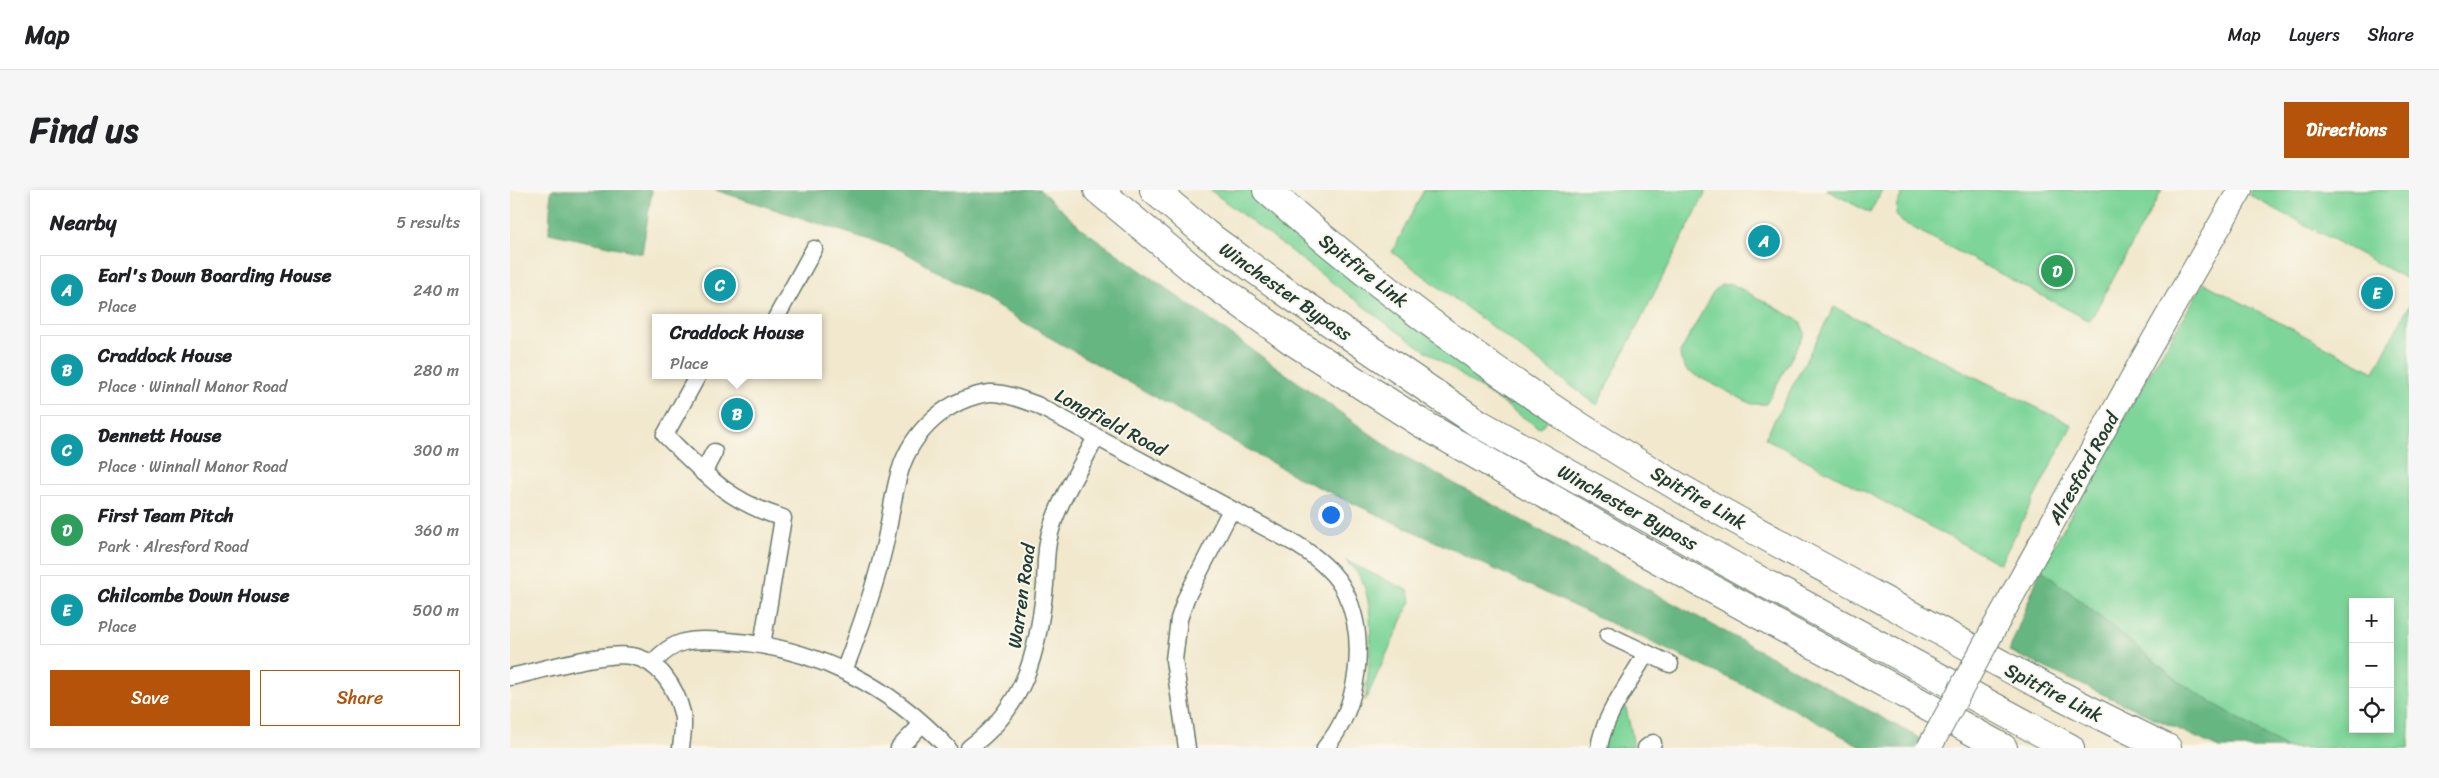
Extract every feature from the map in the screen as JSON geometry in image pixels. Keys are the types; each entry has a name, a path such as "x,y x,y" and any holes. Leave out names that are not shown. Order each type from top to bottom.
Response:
{"highway":[{"name":"Winchester Bypass","path":"1098,190 1193,270 1291,340 1500,470 2003,748"},
{"name":"Winchester Bypass","path":"1154,190 1206,234 1290,295 1478,423 1539,459 2070,748"},
{"name":"Spitfire Link","path":"1267,190 1320,236 1439,329 1566,418 1643,465 1846,580 2045,688 2167,748"}],"main road":[{"name":"Alresford Road","path":"1929,748 2144,357 2240,190"}],"street":[{"path":"778,314 814,249"},
{"path":"696,379 664,435 715,485 756,510 783,518 762,645"},
{"name":"Longfield Road","path":"844,671 870,598 883,552 900,470 909,449 920,432 933,419 963,400 991,393 1012,396 1037,405 1296,544 1312,554 1333,574 1345,591 1356,627 1356,679 1334,737 1325,748"},
{"name":"Warren Road","path":"968,748 1007,708 1030,668 1042,617 1049,534 1056,513 1096,437"},
{"path":"703,473 714,452"},
{"path":"1187,748 1174,660 1178,619 1186,598 1231,510"},
{"path":"1608,635 1670,664"},
{"path":"652,664 667,648 687,640 762,645 802,653 844,671 883,693 922,724 948,748"},
{"path":"1599,748 1601,736 1608,719 1646,653"},
{"path":"510,677 618,655 631,656 652,664 670,684 682,714 681,748"},
{"path":"900,748 922,724"}],"green space":[{"path":"551,190 652,190 642,253 549,233"},
{"path":"715,190 1040,190 1081,228 1393,450 1921,739 1916,748 1864,748 1782,703 1299,478 1054,340 901,250"},
{"path":"1210,190 1254,190 1417,327 1509,396 1548,420 1539,428 1391,327"},
{"path":"1424,190 1707,190 1597,405 1392,252"},
{"path":"1827,190 1882,190 1870,213"},
{"path":"1904,190 2162,190 2090,321 1902,222 1896,214 1897,204"},
{"path":"2251,190 2409,190 2409,280 2249,195"},
{"path":"2204,283 2374,372 2409,305 2409,748 2286,748 2181,683 2041,569 2139,391"},
{"path":"1732,284 1800,321 1805,333 1766,404 1752,404 1687,371 1681,360 1680,353 1713,292 1721,285"},
{"path":"1834,307 2072,425 2000,564 1765,438"},
{"path":"1346,561 1409,591 1411,601 1365,701 1371,639 1369,606 1361,579"},
{"path":"2041,569 2181,683 2286,748 2219,748 2009,651"},
{"path":"1625,702 1633,747 1604,748 1604,736"}],"place":[{"name":"Earl's Down Boarding House","path":"1764,241"},
{"name":"First Team Pitch","path":"2057,271"},
{"name":"Dennett House","path":"720,285"},
{"name":"Chilcombe Down House","path":"2377,293"},
{"name":"Craddock House","path":"737,414"}]}
